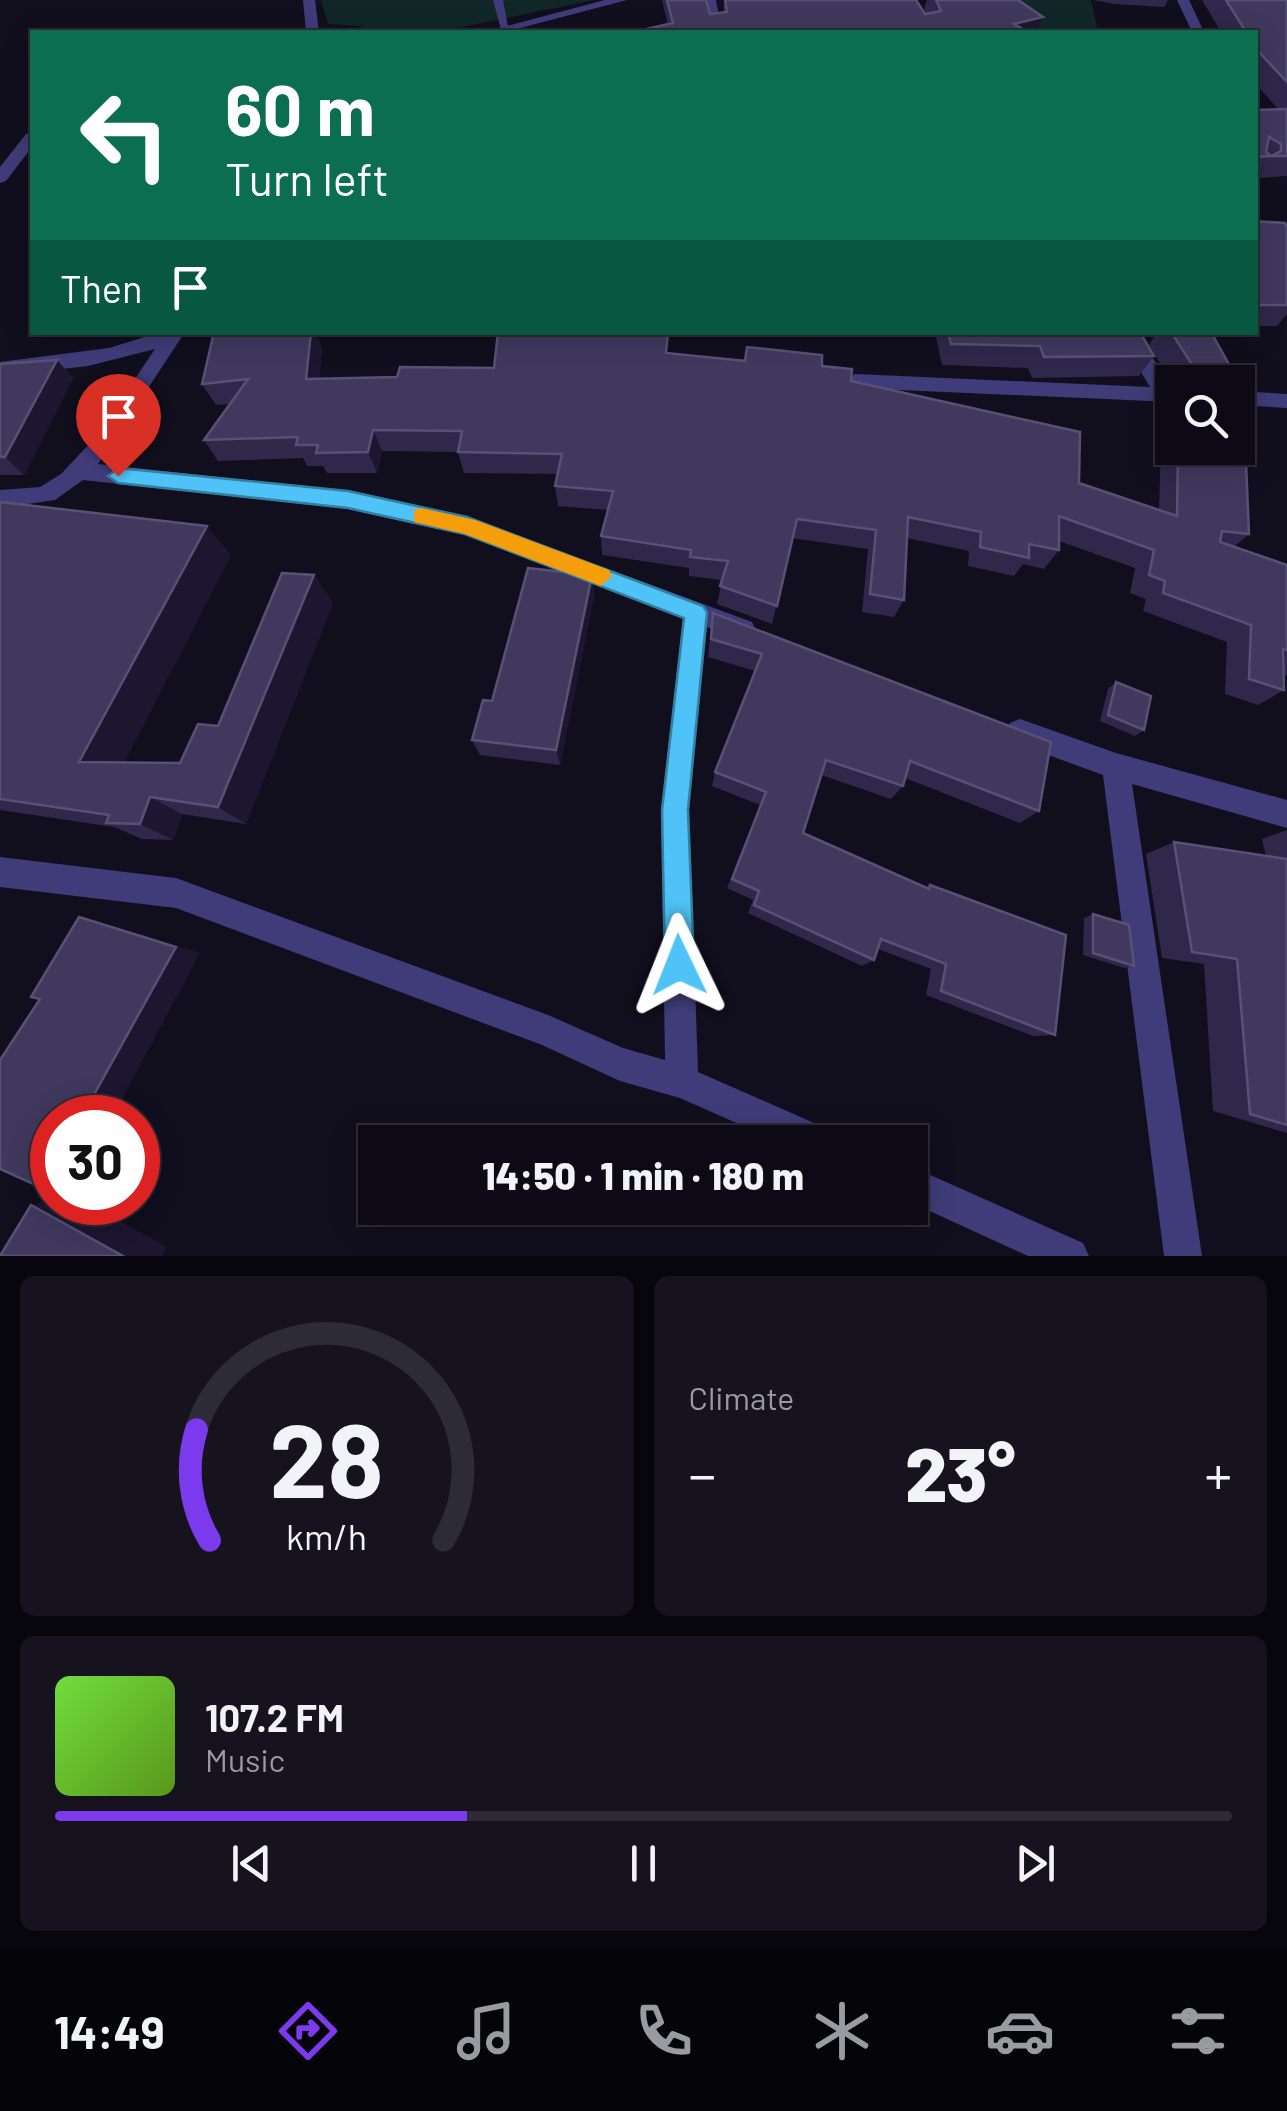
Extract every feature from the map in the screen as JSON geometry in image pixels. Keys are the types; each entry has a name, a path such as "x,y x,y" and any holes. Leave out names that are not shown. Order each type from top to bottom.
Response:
{"street":[{"path":"309,0 313,30"},
{"path":"510,30 621,0"},
{"path":"710,0 716,30"},
{"path":"1183,0 1197,30"},
{"path":"0,178 30,140"},
{"path":"0,369 105,358 140,350 172,335"},
{"path":"0,500 30,499 55,490 82,471 175,335"},
{"path":"1128,335 1155,374"},
{"path":"854,381 1155,394"},
{"path":"1255,399 1287,400"},
{"path":"82,471 348,500 467,526 769,639"},
{"path":"682,1082 675,810 696,612"},
{"path":"988,720 1116,766 1287,814"},
{"path":"1116,766 1183,1256"},
{"path":"0,872 176,893 548,1031 620,1064 682,1082 779,1125"},
{"path":"928,1192 1070,1256"}],"lane":[{"path":"498,0 506,30"}],"green space":[{"path":"321,0 594,0 449,30 362,30 361,26 328,24"},
{"path":"1009,0 1091,0 1098,30 1030,30"}],"building":[{"path":"667,0 706,0 710,14 727,12 725,0 916,0 925,14 941,11 936,0 1018,0 1043,17 1014,24 1024,30 642,30 673,23"},
{"path":"1226,0 1287,0 1287,82 1258,50 1258,30 1245,30"},
{"path":"1287,109 1287,156 1258,157 1258,110","holes":["1269,137 1281,144 1281,151 1271,156 1266,152"]},
{"path":"1258,221 1285,223 1287,227 1287,305 1258,305"},
{"path":"213,335 311,335 306,379 397,377 400,367 494,368 498,335 668,335 666,353 745,361 747,347 822,355 822,366 852,369 851,381 1080,432 1079,483 1177,516 1178,465 1246,465 1249,534 1222,531 1220,542 1287,565 1284,690 1249,679 1251,625 1163,593 1165,581 1149,575 1154,550 1059,516 1059,550 1029,544 1029,558 980,547 981,532 908,517 904,600 870,594 876,530 797,519 777,606 720,586 728,561 690,557 691,550 601,536 613,491 555,486 562,454 458,452 462,431 373,430 368,452 316,453 318,445 296,445 298,437 204,440 248,379 202,384"},
{"path":"949,335 1142,335 1154,356 1044,357 1040,346 951,344"},
{"path":"1173,335 1213,335 1229,365 1192,365"},
{"path":"57,360 5,457 0,457 0,364"},
{"path":"0,502 207,526 79,762 180,763 198,724 218,726 282,573 314,575 218,807 150,797 140,824 106,823 109,815 0,799"},
{"path":"528,568 592,575 556,750 472,740 483,700 492,701"},
{"path":"713,613 1051,742 1039,811 910,761 903,786 826,760 803,833 929,889 930,885 1066,935 1055,1035 941,991 946,964 881,939 874,960 754,905 759,891 732,879 766,792 715,772 762,654 711,639"},
{"path":"1116,682 1151,696 1144,730 1108,715"},
{"path":"1174,842 1287,859 1287,1125 1250,1114 1237,959 1192,952"},
{"path":"1093,914 1129,925 1134,966 1093,953"},
{"path":"79,917 176,947 94,1095 30,1095 30,1183 0,1169 0,1060 40,999 31,997"},
{"path":"30,1207 30,1225 67,1225 123,1256 0,1256"}],"slow traffic":[{"path":"421,516 467,526 601,576"}],"route":[{"path":"118,476 348,500 467,526 696,612 675,810 679,965"}]}
